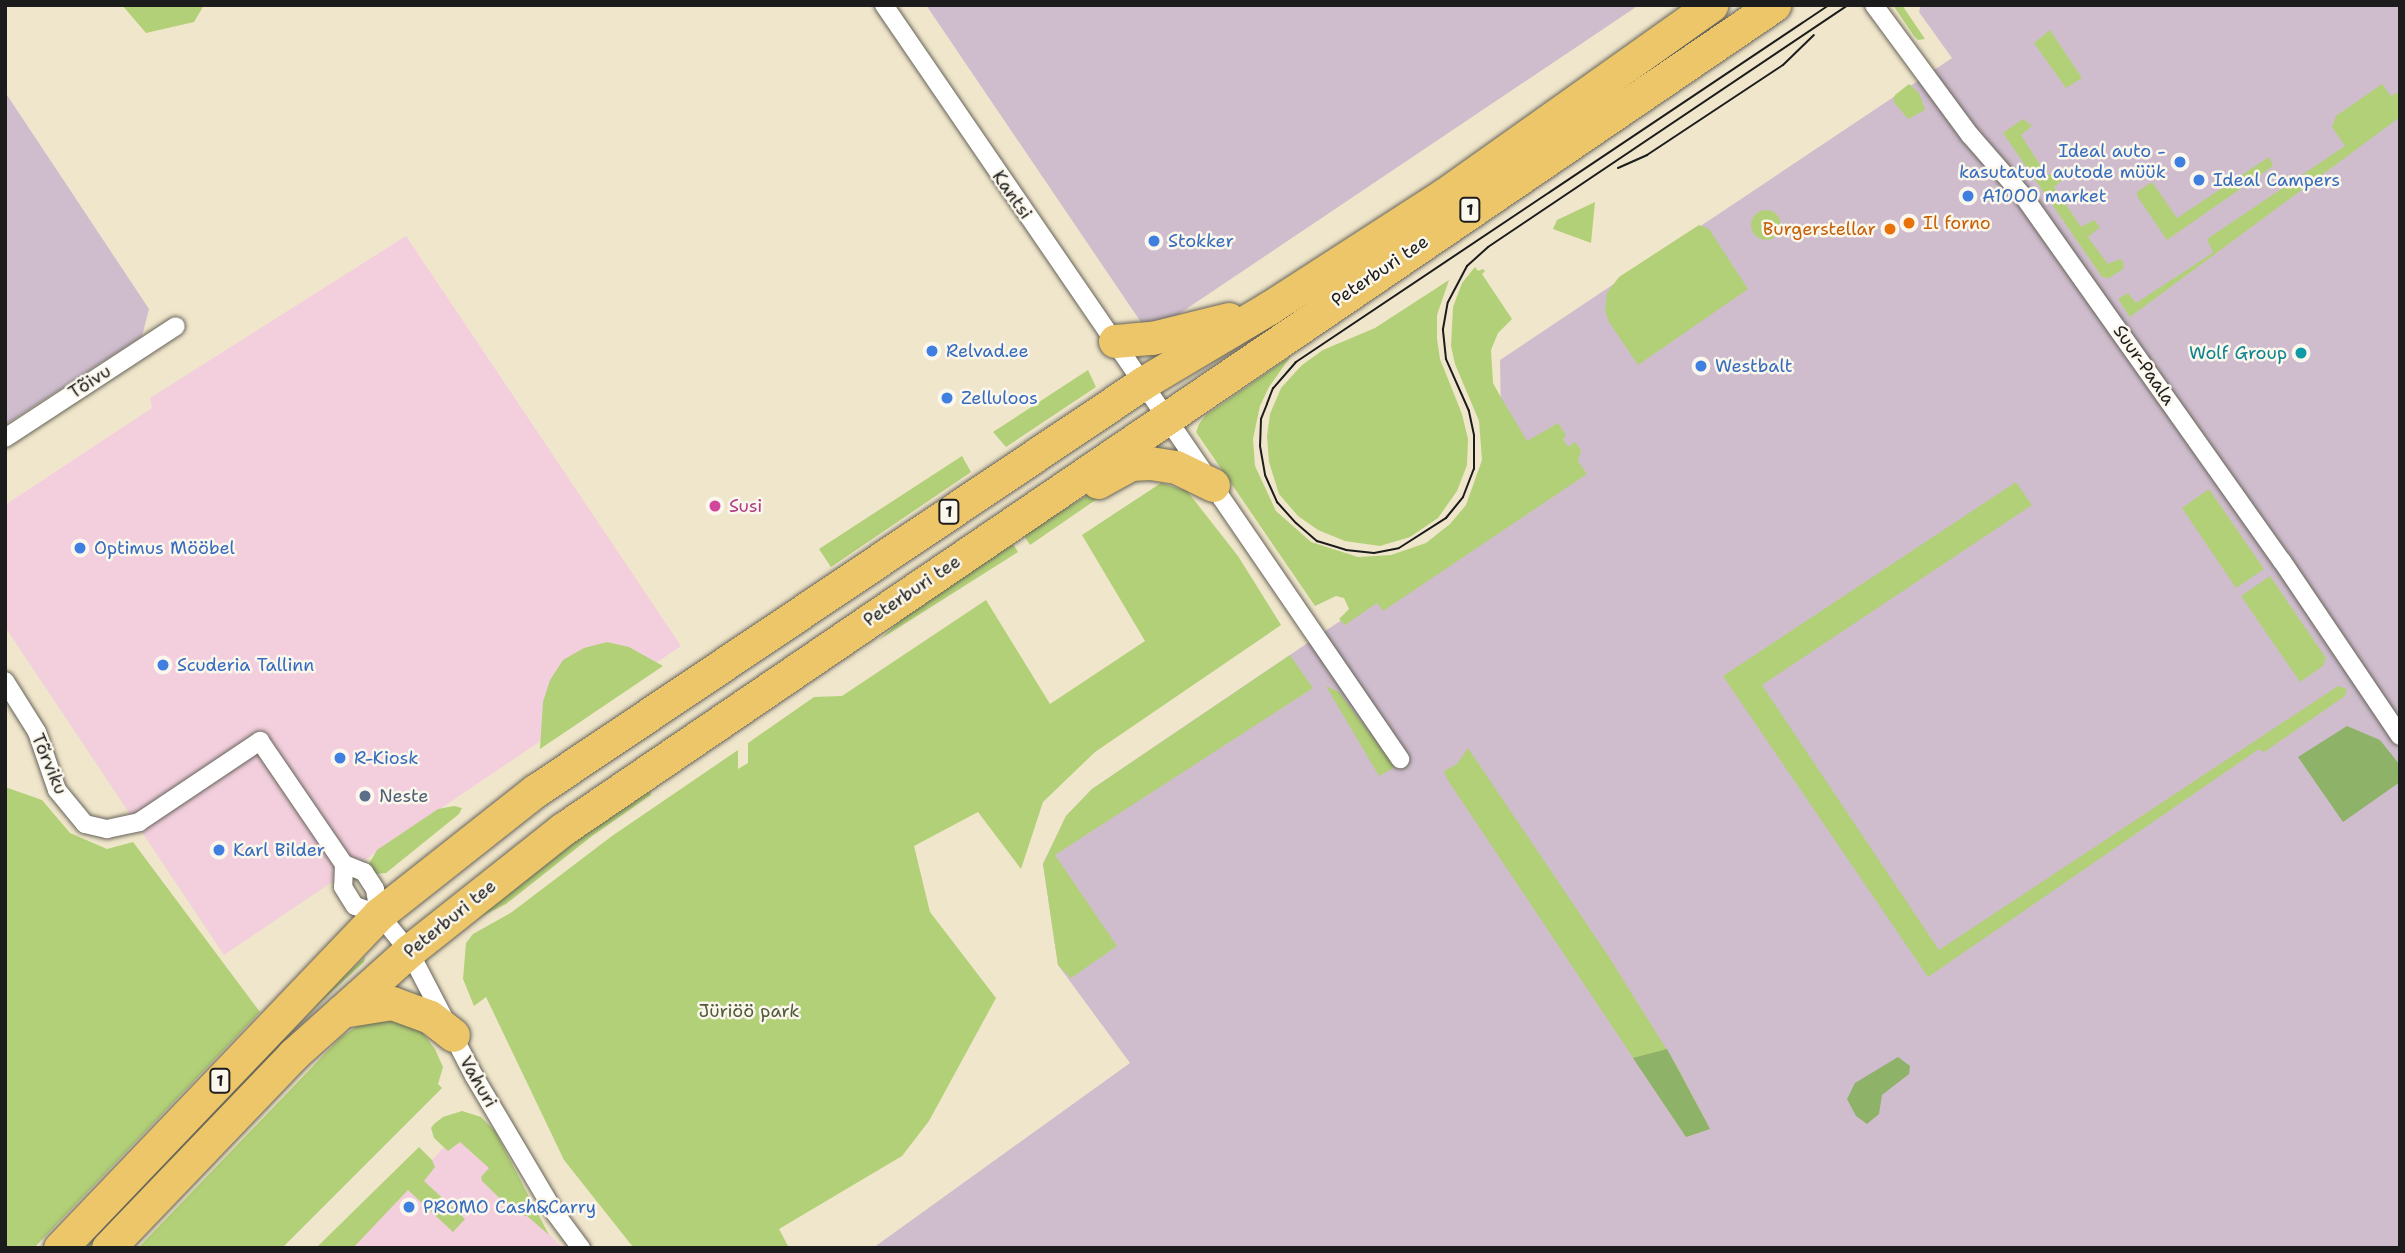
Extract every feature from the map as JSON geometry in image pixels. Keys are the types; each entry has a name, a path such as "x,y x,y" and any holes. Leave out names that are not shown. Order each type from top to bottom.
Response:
{"highway":[{"name":"Peterburi tee","path":"60,1248 379,914 535,791 1143,383 1269,308 1444,195 1711,5"},
{"name":"Peterburi tee","path":"108,1248 294,1054 409,951 563,829 1166,416 1774,5"},
{"path":"1115,341 1152,338 1269,308"},
{"path":"1007,526 1082,491 1130,464 1176,467 1213,485"},
{"path":"342,1011 392,1003 430,1017 453,1035"}],"street":[{"name":"Kantsi","path":"884,5 1400,758"},
{"name":"Suur-Paala","path":"1874,5 1970,135 2024,197 2290,572 2400,736"},
{"name":"Tõivu","path":"5,438 176,326"},
{"name":"Tõrviku","path":"5,681 37,732 57,790 70,810 85,824 107,829 139,822 260,741 344,864"},
{"path":"344,864 364,872 375,889 379,914 355,906 343,887 344,864"},
{"name":"Vahuri","path":"379,914 409,951 453,1035 549,1202 581,1248"}],"shaded area":[{"path":"926,5 1639,5 1149,334"},
{"path":"1921,5 2400,5 2400,1248 873,1248 1130,1063 1058,965 1043,864 1066,816 1092,789 1520,499 1502,473 1500,360 1952,58 1919,12"},
{"path":"5,92 149,309 142,336 5,425"},
{"path":"406,236 681,646 224,955 5,627 5,505 152,408 150,398"},
{"path":"470,1118 540,1224 562,1248 353,1248"}],"green space":[{"path":"122,5 204,5 194,22 146,33"},
{"path":"1893,5 1902,5 1925,39 1918,40 1914,36"},
{"path":"2050,30 2082,78 2066,88 2034,43"},
{"path":"1909,84 1919,93 1925,110 1908,119 1893,101 1895,95"},
{"path":"2382,84 2391,96 2400,91 2400,117 2130,317 2118,299 2128,293 2136,303 2208,256 2213,252 2207,239 2345,146 2332,127 2336,116"},
{"path":"2023,119 2032,126 2021,135 2047,176 2060,169 2066,177 2054,187 2081,227 2094,220 2100,227 2088,237 2108,264 2120,259 2124,263 2123,269 2109,278 2102,277 2003,133"},
{"path":"2269,157 2273,166 2167,240 2137,196 2137,192 2152,182 2177,218"},
{"path":"1595,202 1591,243 1553,229 1557,220"},
{"path":"1766,210 1777,214 1781,225 1777,236 1766,240 1755,236 1751,225 1755,214"},
{"path":"1699,225 1709,229 1748,289 1638,365 1609,322 1605,311 1607,293 1619,277"},
{"path":"1475,267 1478,271 1485,271 1482,274 1512,319 1498,333 1491,350 1493,383 1527,441 1558,423 1566,435 1563,439 1568,447 1575,442 1581,450 1578,461 1587,474 1383,611 1377,603 1345,625 1339,619 1349,609 1344,598 1336,596 1315,606 1196,432 1206,415 1291,356 1269,387 1260,406 1253,439 1255,466 1276,511 1311,542 1358,557 1391,555 1426,543 1450,524 1466,505 1482,460 1479,421 1455,364 1451,346 1453,307 1462,283"},
{"path":"1449,280 1437,315 1437,339 1440,359 1462,414 1468,439 1467,465 1457,491 1438,518 1410,537 1380,546 1345,541 1318,530 1298,516 1279,494 1269,462 1267,436 1270,414 1281,388 1302,365 1323,350 1375,328"},
{"path":"1088,370 1096,387 1006,447 993,432"},
{"path":"962,456 971,472 831,567 819,549"},
{"path":"1120,476 1113,488 1030,545 1023,534"},
{"path":"2016,482 2032,505 1762,685 1939,950 2338,686 2347,689 2345,696 2264,752 2259,749 1928,977 1723,676"},
{"name":"Jüriöö park","path":"1161,483 1187,491 1238,556 1281,625 1095,752 1043,802 1021,869 978,812 914,846 930,912 996,998 929,1121 902,1156 779,1229 789,1248 633,1247 564,1160 486,997 474,1006 463,979 466,943 473,934 512,912 612,836 738,750 738,769 748,763 748,743 814,697 842,696 986,600 1050,704 1145,641 1082,535"},
{"path":"2209,489 2264,569 2236,588 2182,508"},
{"path":"1011,541 1018,552 879,640 921,602"},
{"path":"2270,576 2326,658 2323,666 2300,682 2241,596"},
{"path":"607,642 629,647 663,666 540,749 543,702 550,680 563,660 584,648"},
{"path":"1290,655 1313,688 1055,855 1117,946 1071,978 1058,965 1043,864 1066,816 1092,789"},
{"path":"1326,686 1339,692 1395,767 1379,776"},
{"path":"2347,726 2380,740 2400,765 2400,782 2343,822 2298,757"},
{"path":"1468,748 1609,957 1677,1066 1710,1129 1686,1137 1447,779 1444,771 1457,764"},
{"path":"5,787 42,800 70,833 107,849 133,842 260,1012 34,1248 5,1248"},
{"path":"650,791 651,795 592,836 506,904 472,921 573,843"},
{"path":"454,806 462,808 459,814 386,873 374,874 369,864 377,850 438,809"},
{"path":"365,957 364,962 296,1025 230,1101 88,1248 80,1248 290,1026"},
{"path":"387,1017 421,1031 435,1049 443,1067 438,1084 442,1088 282,1248 138,1248 341,1037 366,1020"},
{"path":"1667,1049 1710,1129 1686,1137 1633,1058"},
{"path":"1898,1057 1910,1066 1909,1074 1882,1095 1879,1114 1867,1124 1856,1116 1847,1099 1855,1083"},
{"path":"462,1111 481,1117 495,1131 549,1235 527,1216 516,1214 482,1181 481,1177 489,1168 460,1142 448,1151 434,1138 431,1128 434,1124 443,1117"},
{"path":"419,1147 435,1167 424,1181 465,1219 453,1232 408,1190 353,1248 316,1248"}],"tram line":[{"path":"1829,5 1296,362 1273,388 1261,419 1260,446 1265,475 1277,502 1296,523 1317,541 1346,550 1374,553 1399,548 1446,518 1463,497 1474,469 1474,435 1469,411 1446,359 1443,329 1448,302 1467,266 1488,247 1848,5"},
{"path":"1618,168 1647,155 1783,65 1814,35"}],"place":[{"name":"Ideal auto - kasutatud autode müük","path":"2180,162"},
{"name":"Ideal Campers","path":"2199,180"},
{"name":"A1000 market","path":"1968,196"},
{"name":"Il forno","path":"1909,223"},
{"name":"Burgerstellar","path":"1890,229"},
{"name":"Stokker","path":"1154,241"},
{"name":"Relvad.ee","path":"932,351"},
{"name":"Wolf Group","path":"2301,353"},
{"name":"Westbalt","path":"1701,366"},
{"name":"Zelluloos","path":"947,398"},
{"name":"Susi","path":"715,506"},
{"name":"Optimus Mööbel","path":"80,548"},
{"name":"Scuderia Tallinn","path":"163,665"},
{"name":"R-Kiosk","path":"340,758"},
{"name":"Neste","path":"365,796"},
{"name":"Karl Bilder","path":"219,850"},
{"name":"PROMO Cash&Carry","path":"409,1207"}]}
